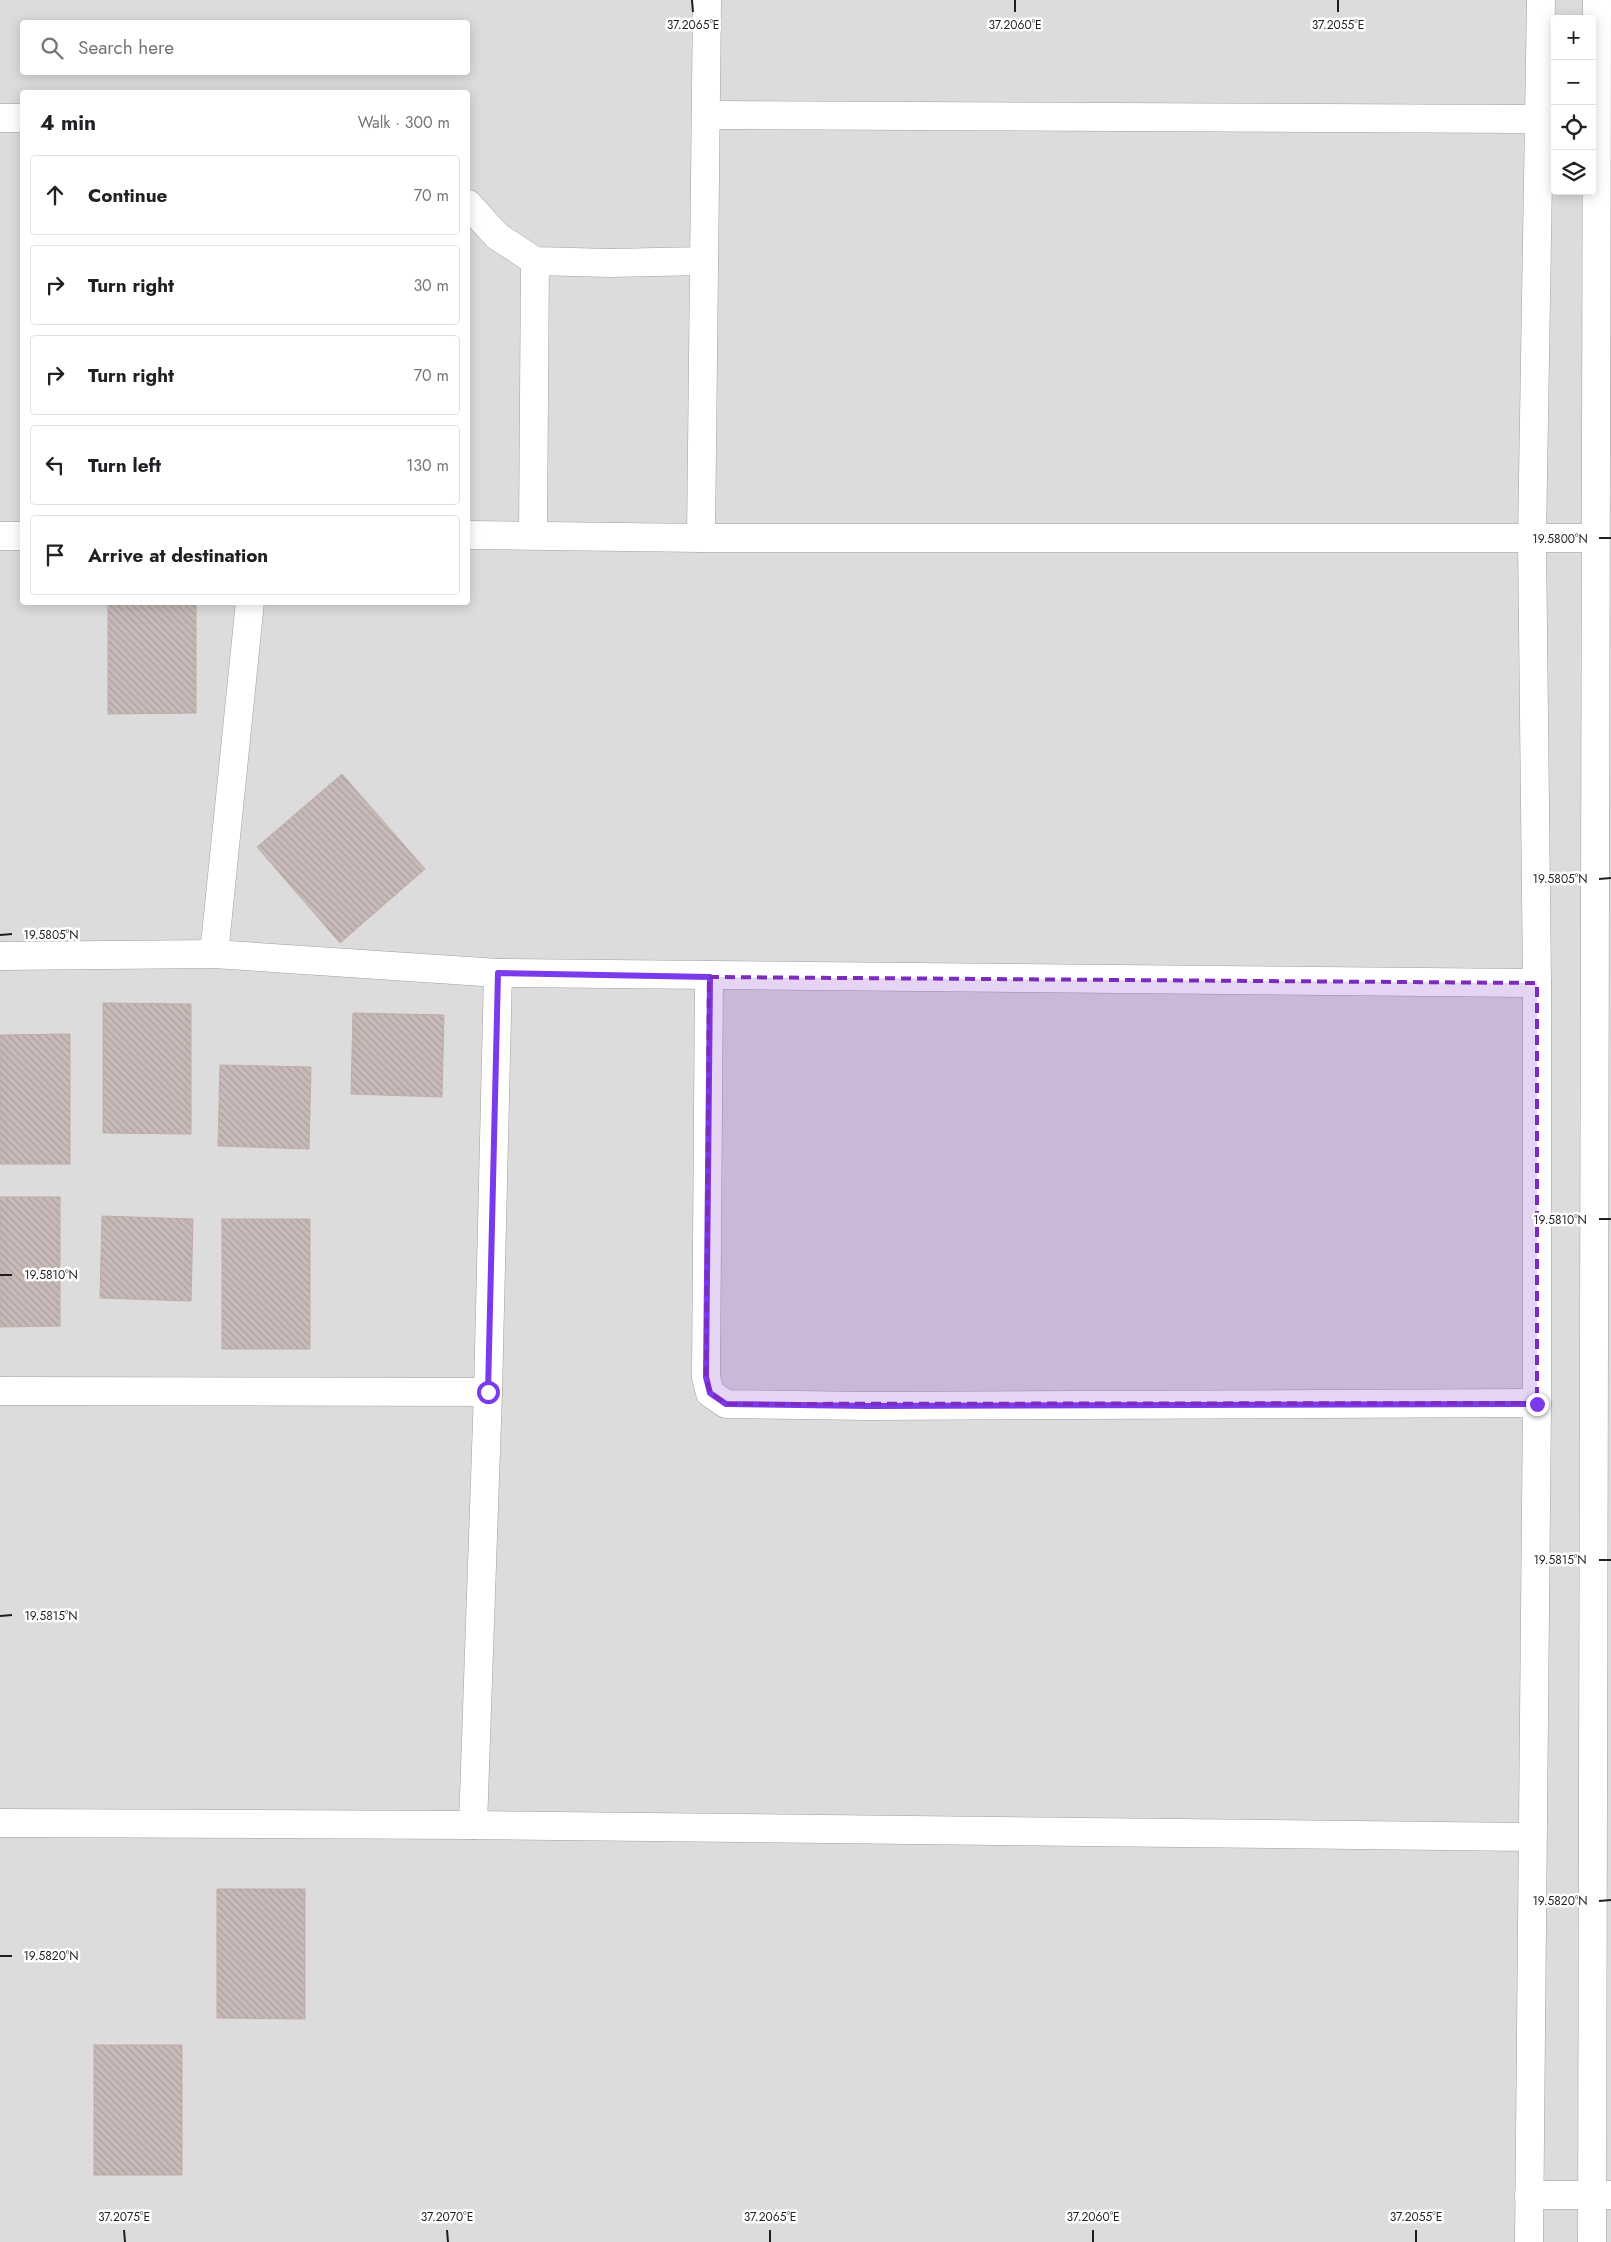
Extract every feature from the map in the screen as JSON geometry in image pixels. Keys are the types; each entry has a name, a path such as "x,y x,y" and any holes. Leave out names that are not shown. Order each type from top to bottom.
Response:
{"street":[{"path":"701,538 707,0"},
{"path":"1529,2242 1537,1404 1538,983 1532,539 1541,0"},
{"path":"1592,2242 1602,2195 1604,572 1594,538 1603,203 1597,0"},
{"path":"706,115 1540,119"},
{"path":"0,118 20,118"},
{"path":"470,206 497,236 535,261 610,263 704,262"},
{"path":"533,535 535,261"},
{"path":"470,535 701,538 1594,538"},
{"path":"0,536 20,536"},
{"path":"214,954 250,605"},
{"path":"0,956 214,954 498,973 710,977 1538,983"},
{"path":"473,1825 488,1392 498,973"},
{"path":"710,977 706,1377 710,1393 726,1404 890,1406 1537,1404"},
{"path":"0,1392 488,1392"},
{"path":"0,1823 473,1825 1532,1837"},
{"path":"1529,2195 1602,2195"}],"highlighted area":[{"path":"709,977 1537,983 1537,1403 726,1404 710,1393 706,1377"}],"shaded area":[{"path":"0,0 1611,0 1611,2242 0,2242"}],"building":[{"path":"108,605 196,605 196,713 108,714"},
{"path":"342,774 425,869 340,943 257,847"},
{"path":"103,1003 191,1004 191,1134 103,1133"},
{"path":"353,1013 444,1015 442,1097 351,1094"},
{"path":"70,1034 70,1164 0,1164 0,1035"},
{"path":"220,1065 311,1067 309,1149 218,1146"},
{"path":"0,1197 60,1197 60,1326 0,1327"},
{"path":"102,1216 193,1219 191,1301 100,1298"},
{"path":"222,1219 310,1219 310,1349 222,1349"},
{"path":"217,1889 305,1889 305,2019 217,2018"},
{"path":"94,2045 182,2045 182,2175 94,2175"}],"route":[{"path":"488,1392 498,973 710,977 706,1377 710,1393 726,1404 870,1406 1537,1404"}]}
